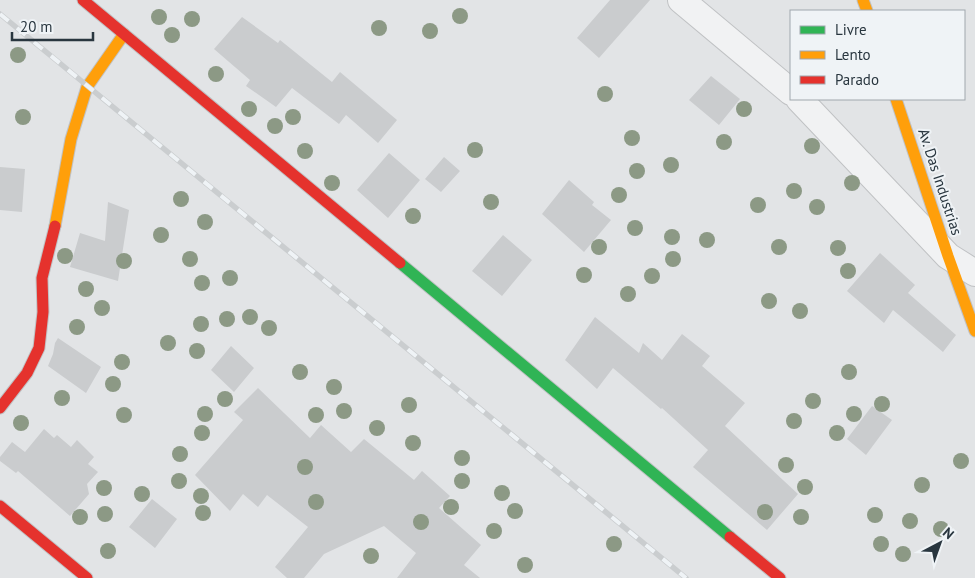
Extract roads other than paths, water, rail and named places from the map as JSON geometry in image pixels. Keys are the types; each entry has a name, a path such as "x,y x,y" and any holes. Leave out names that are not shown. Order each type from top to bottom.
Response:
{"street":[{"path":"83,0 780,578"},
{"path":"681,0 790,91"},
{"path":"0,408 27,373 39,348 43,312 42,278 59,210 71,139 78,113 87,87 124,34"},
{"path":"800,100 948,256 975,273"},
{"name":"Av. Das Industrias","path":"896,100 975,331"},
{"path":"0,506 87,578"}],"railway":[{"path":"0,14 686,578"}]}
